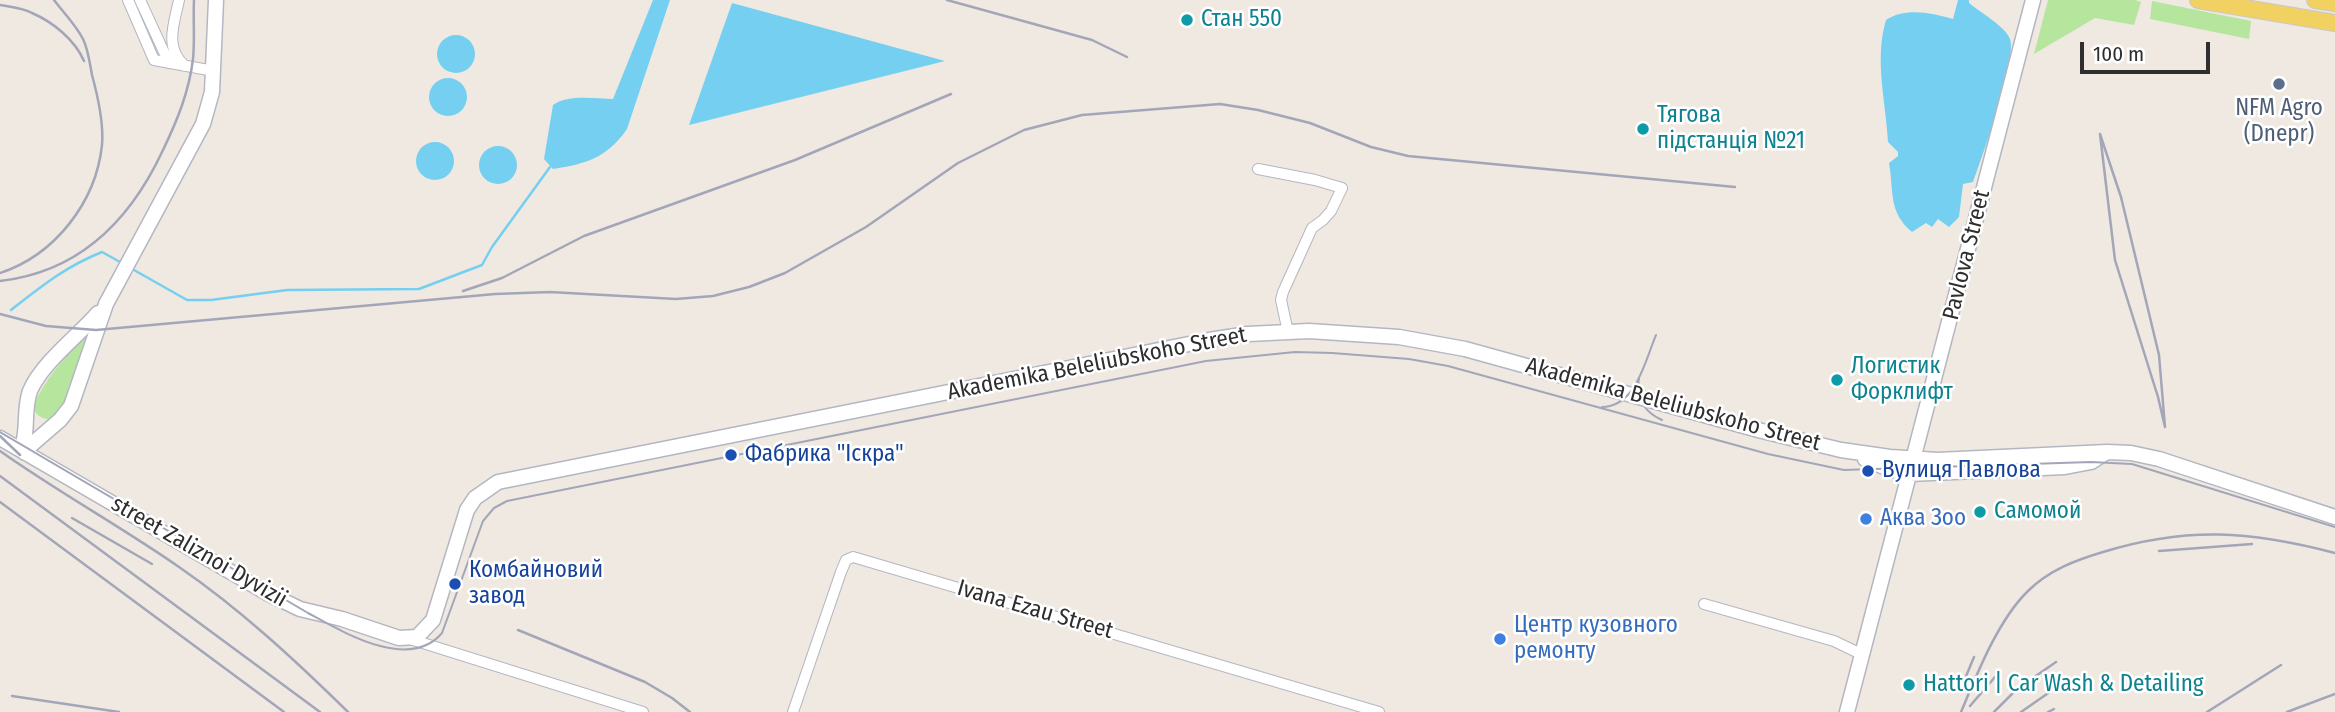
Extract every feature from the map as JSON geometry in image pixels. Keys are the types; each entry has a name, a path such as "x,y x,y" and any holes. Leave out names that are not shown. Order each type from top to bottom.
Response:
{"main road":[{"path":"2198,0 2335,23"},
{"path":"2315,0 2335,3"}],"street":[{"path":"128,0 154,60 214,71"},
{"path":"140,0 169,63"},
{"path":"179,0 172,42 176,58 186,66"},
{"path":"23,451 61,420 71,406 106,304 203,124 212,92 216,0"},
{"name":"Pavlova Street","path":"1847,712 2033,0"},
{"path":"1258,169 1342,188 1331,211 1312,228 1283,292 1281,300 1288,332"},
{"path":"23,451 30,391 38,377 106,304"},
{"name":"Akademika Beleliubskoho Street","path":"410,639 423,634 436,614 467,510 475,498 498,482 1196,342 1248,334 1359,333 1438,343 1841,450 1891,470 2107,452 2131,453 2158,459 2335,517"},
{"name":"street Zaliznoi Dyvizii","path":"0,438 267,593 300,609 410,639"},
{"name":"Ivana Ezau Street","path":"793,712 841,572 846,560 853,557 1379,712"},
{"path":"1704,604 1834,642 1863,655"},
{"path":"410,639 643,712"}],"green space":[{"path":"2048,0 2141,2 2134,25 2095,18 2034,54"},
{"path":"2152,1 2251,21 2249,39 2150,19"},
{"path":"87,336 61,410 54,420 41,417 33,407 43,387 63,360"}],"water":[{"path":"653,0 670,0 627,129 612,147 595,158 553,169 544,159 553,105 574,98 613,99"},
{"path":"1958,0 1969,0 1969,3 2008,34 2011,50 2008,66 1998,109 1973,182 1963,184 1959,217 1949,227 1938,219 1932,227 1926,223 1912,232 1899,217 1893,200 1889,163 1898,156 1898,152 1888,142 1881,66 1883,35 1886,20 1910,12 1953,19"},
{"path":"732,3 945,61 689,125"},
{"path":"456,35 470,40 475,54 470,68 456,73 442,68 437,54 442,40"},
{"path":"448,78 462,83 467,97 462,111 448,116 434,111 429,97 434,83"},
{"path":"435,142 449,147 454,161 449,175 435,180 421,175 416,161 421,147"},
{"path":"498,146 512,151 517,165 512,179 498,184 484,179 479,165 484,151"}],"waterway":[{"path":"134,270 187,300 211,300 287,290 419,289 482,265 550,167"},
{"path":"11,310 55,277 102,252 120,262"}],"tram line":[{"path":"1602,407 1614,405 1631,391 1638,381 1656,335"},
{"path":"0,432 308,613 357,638 394,649 412,649 428,644 442,633 483,521 494,508 507,501 1206,361 1295,352 1409,359 1448,366 1768,454 1844,470 2091,462 2132,464 2335,527"},
{"path":"1639,378 1639,392 1643,404 1650,413 1662,420"}],"railway":[{"path":"0,273 20,265 55,240 82,206 98,166 102,145 101,119 88,52 80,34 54,0"},
{"path":"0,281 29,276 55,267 78,254 99,239 135,199 163,150 185,95 193,59 194,0"},
{"path":"947,0 1092,40 1127,57"},
{"path":"0,5 25,10 48,21 69,39 84,61"},
{"path":"463,291 502,278 584,236 795,160 951,94"},
{"path":"0,314 46,326 96,330 495,294 550,292 676,299 713,296 749,287 785,273 866,227 958,163 1024,130 1082,115 1220,104 1310,123 1371,147 1408,156 1735,187"},
{"path":"2100,134 2121,197 2159,355 2165,427 2115,260 2100,134"},
{"path":"0,436 20,455"},
{"path":"0,451 202,583 267,636 348,712"},
{"path":"0,476 320,712"},
{"path":"0,502 284,712"},
{"path":"72,518 152,564"},
{"path":"1961,712 1989,648 2017,603 2045,577 2073,562 2163,538 2219,534 2275,540 2335,553"},
{"path":"2159,551 2252,544"},
{"path":"518,630 645,682 690,712"},
{"path":"1962,686 1974,657"},
{"path":"1994,712 2017,689 2056,662"},
{"path":"2207,712 2281,665"},
{"path":"1970,706 1995,677"},
{"path":"2021,712 2067,680"},
{"path":"2287,712 2335,694"},
{"path":"12,696 119,712"},
{"path":"2048,712 2054,709"}],"place":[{"name":"Стан 550","path":"1187,20"},
{"name":"NFM Agro (Dnepr)","path":"2279,84"},
{"name":"Тягова пiдстанцiя №21","path":"1643,129"},
{"name":"Логистик Форклифт","path":"1837,380"},
{"name":"Фабрика \"Іскра\"","path":"731,455"},
{"name":"Вулиця Павлова","path":"1868,471"},
{"name":"Самомой","path":"1980,512"},
{"name":"Аква Зоо","path":"1866,519"},
{"name":"Комбайновий завод","path":"455,584"},
{"name":"Центр кузовного ремонту","path":"1500,639"},
{"name":"Hattori | Car Wash & Detailing","path":"1909,685"}]}
